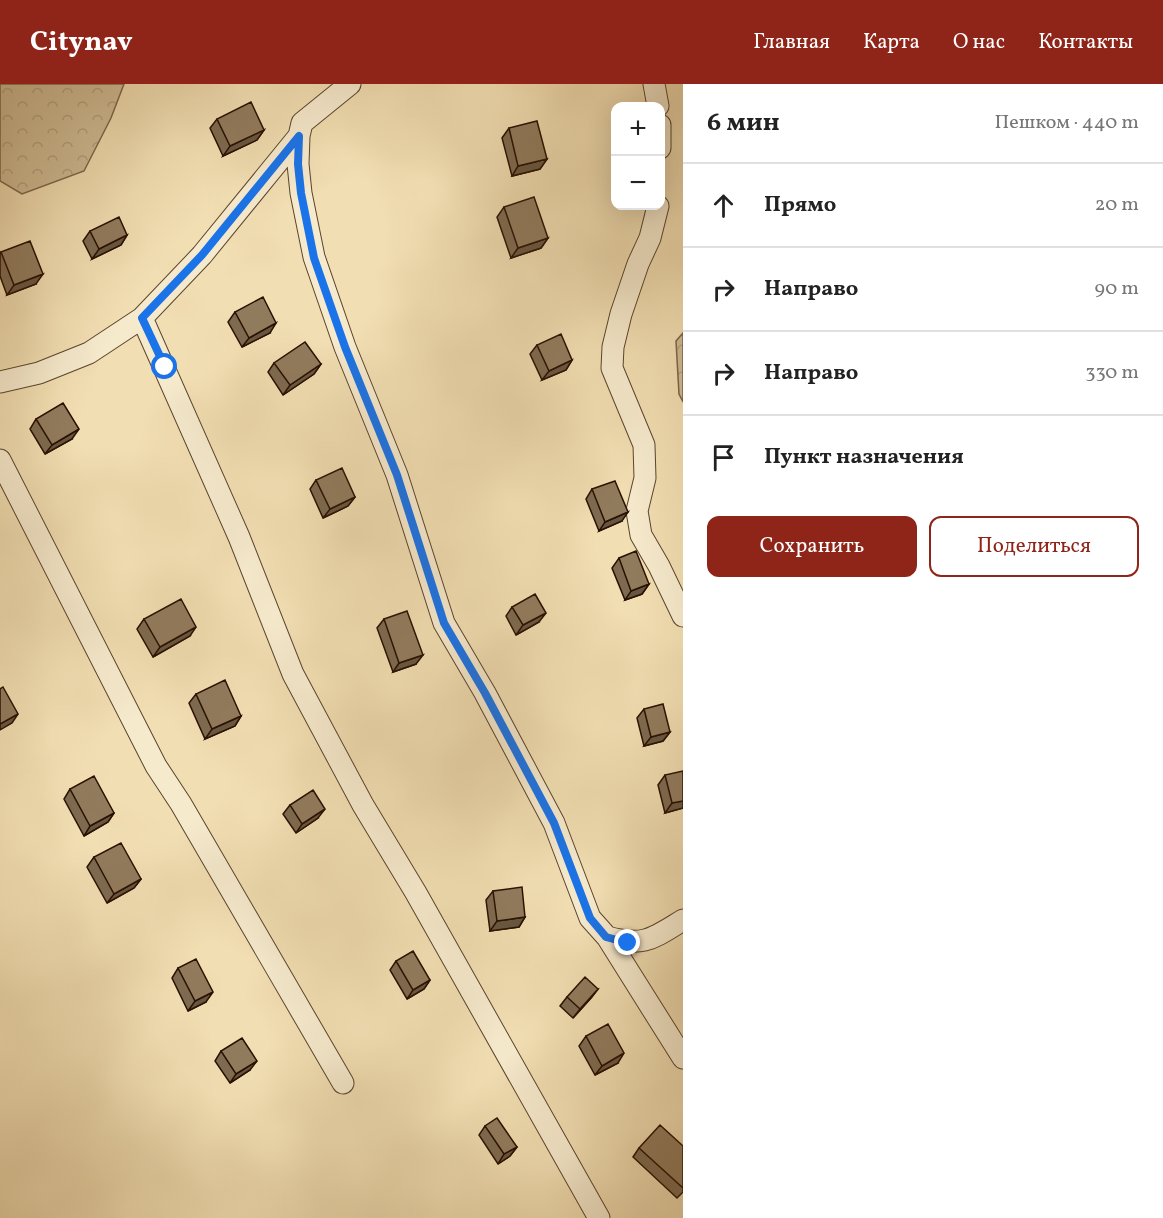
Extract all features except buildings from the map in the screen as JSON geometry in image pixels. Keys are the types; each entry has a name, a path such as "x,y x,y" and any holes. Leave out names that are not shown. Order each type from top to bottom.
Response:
{"street":[{"path":"350,84 302,123 299,136 298,164 301,193 314,258 345,347 397,475 444,623 485,693 554,823 590,918 606,937 683,1058"},
{"path":"654,84 657,102"},
{"path":"0,382 39,373 89,353 142,318 202,255 299,136"},
{"path":"657,210 650,238 638,264 621,314 613,347 612,368 644,445 645,478 637,511 640,535 659,566 683,616"},
{"path":"142,318 239,537 292,675 363,805 416,893 599,1218"},
{"path":"0,460 156,766 181,804 343,1083"},
{"path":"606,937 628,943 652,939 683,920"}],"green space":[{"path":"0,84 124,84 111,118 84,171 22,194 0,181"},
{"path":"683,333 683,402 679,394 676,341"}],"route":[{"path":"165,367 142,318 202,255 299,136 298,164 301,193 314,258 345,347 397,475 444,623 485,693 554,823 590,918 606,937 628,943"}]}
